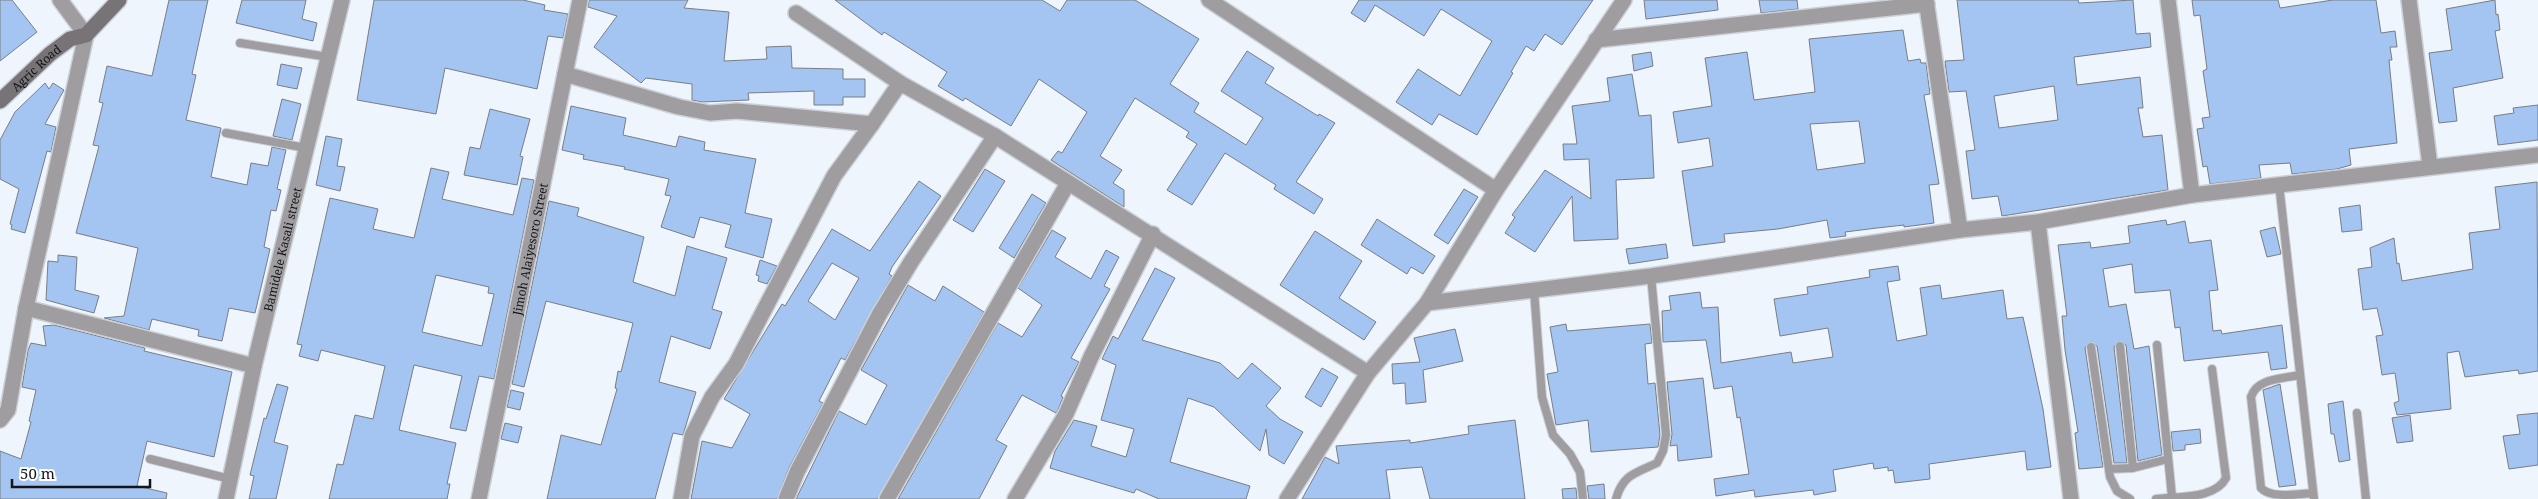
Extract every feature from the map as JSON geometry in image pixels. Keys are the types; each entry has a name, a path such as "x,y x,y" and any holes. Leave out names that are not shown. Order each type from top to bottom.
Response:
{"street":[{"path":"0,420 8,410 26,308 86,36 60,0"},
{"name":"Agric Road","path":"0,101 56,49 70,39 86,36 119,0"},
{"name":"Bamidele Kasali street","path":"226,499 254,366 342,0"},
{"name":"Jimoh Alaiyesoro Street","path":"479,499 580,0"},
{"path":"1209,0 1496,190"},
{"path":"1287,499 1368,373 1427,303 1496,190 1624,0"},
{"path":"2168,0 2192,195"},
{"path":"2409,0 2430,166"},
{"path":"1596,40 1926,2 1960,230"},
{"path":"796,13 900,84 995,136 1153,234 1368,373"},
{"path":"565,74 679,107 710,112 737,111 872,124"},
{"path":"681,499 692,436 712,397 736,364 834,176 900,84"},
{"path":"786,499 796,472 879,314 911,262 995,136"},
{"path":"1427,303 1651,276 1960,230 2038,222 2192,195 2538,155"},
{"path":"887,499 1068,183"},
{"path":"2038,222 2071,499"},
{"path":"1015,499 1066,414 1091,357 1153,234"},
{"path":"26,308 254,366"}],"lane":[{"path":"240,43 328,57"},
{"path":"226,133 306,148"},
{"path":"2279,184 2314,496 2273,497 2265,493 2261,488 2252,397 2254,389 2260,383 2299,375"},
{"path":"1616,499 1620,487 1629,476 1657,464 1663,452 1666,435 1651,276"},
{"path":"1534,290 1542,397 1553,435 1570,454 1580,472 1583,499"},
{"path":"2157,345 2172,497"},
{"path":"2120,346 2133,468"},
{"path":"2091,347 2109,469 2117,491 2130,499"},
{"path":"2156,499 2214,493 2222,487 2226,478 2212,369"},
{"path":"2357,413 2366,499"},
{"path":"150,459 230,479"},
{"path":"2109,469 2133,468 2168,459"}],"building":[{"path":"0,0 12,0 37,32 0,61"},
{"path":"169,0 208,0 192,74 196,75 186,120 221,128 211,177 247,185 251,163 268,166 272,147 286,150 277,189 281,190 276,211 271,210 264,247 270,249 255,313 229,308 222,341 198,336 199,330 152,319 149,330 104,318 124,316 138,248 76,233 99,146 93,145 103,103 99,102 107,66 152,76"},
{"path":"242,0 306,0 302,19 317,23 313,41 236,23"},
{"path":"374,0 523,0 545,5 544,10 568,14 563,38 548,36 537,89 445,68 436,114 357,100"},
{"path":"589,0 688,0 684,8 729,12 724,61 767,59 766,47 791,46 792,68 843,69 843,79 865,79 865,97 843,97 843,105 814,105 814,91 748,93 749,100 702,102 692,100 692,84 646,78 641,83 594,47 617,16 588,7"},
{"path":"835,0 1042,0 1060,11 1067,0 1135,0 1199,39 1170,84 1199,103 1194,112 1246,145 1263,118 1221,91 1247,51 1274,68 1265,83 1318,116 1319,114 1335,123 1296,182 1323,199 1314,214 1274,189 1276,185 1225,153 1192,205 1167,190 1197,144 1186,137 1189,132 1135,98 1100,156 1122,170 1113,183 1124,190 1124,207 1051,160 1058,151 1062,153 1087,112 1039,79 1011,126 965,98 963,101 938,86 947,72 884,32 882,35"},
{"path":"1359,0 1593,0 1562,45 1545,34 1534,51 1526,46 1511,72 1513,73 1477,135 1439,114 1432,125 1396,102 1418,69 1460,96 1492,41 1441,9 1424,36 1375,5 1365,22 1351,13"},
{"path":"1644,0 1717,0 1718,10 1646,19"},
{"path":"1759,0 1797,0 1798,9 1761,13"},
{"path":"1957,0 2078,0 2079,3 2133,0 2136,34 2150,33 2151,47 2074,57 2077,85 2140,77 2143,108 2138,108 2143,137 2162,135 2168,190 2002,216 1998,196 1972,199 1966,151 1975,150 1966,91 1949,92 1945,61 1964,60","holes":["2054,86 2058,120 1999,128 1994,96"]},
{"path":"2192,0 2278,0 2280,8 2333,0 2376,0 2381,33 2395,31 2397,47 2390,47 2392,60 2389,60 2397,143 2349,149 2351,165 2337,169 2292,174 2290,163 2259,165 2261,178 2210,184 2207,166 2203,167 2197,129 2204,128 2202,118 2210,117 2203,71 2207,69 2200,15 2194,16"},
{"path":"2495,0 2500,30 2495,31 2503,78 2453,88 2457,121 2439,123 2429,53 2452,50 2446,9"},
{"path":"1903,30 1908,61 1920,59 1921,63 1926,63 1930,94 1924,95 1939,184 1929,185 1934,223 1845,232 1846,236 1830,238 1827,220 1778,229 1724,234 1725,242 1693,246 1682,171 1713,166 1709,138 1678,143 1673,112 1712,106 1705,58 1747,52 1754,100 1815,92 1809,39","holes":["1859,121 1865,163 1817,170 1810,124"]},
{"path":"1651,52 1653,66 1634,71 1632,55"},
{"path":"281,64 302,68 297,89 277,85"},
{"path":"1632,74 1639,116 1651,115 1654,178 1616,180 1618,239 1574,241 1572,196 1535,252 1505,233 1515,217 1512,215 1545,170 1591,199 1589,159 1564,160 1563,144 1577,144 1572,106 1610,101 1607,78"},
{"path":"45,83 49,89 53,83 64,90 45,124 56,127 51,152 47,151 25,233 11,229 12,225 10,224 19,189 0,179 0,140 15,112"},
{"path":"282,99 301,104 292,140 273,136"},
{"path":"2538,105 2538,140 2498,145 2494,116 2514,113 2513,108"},
{"path":"571,106 626,118 623,135 676,147 679,136 705,142 704,150 756,159 745,213 772,219 763,258 725,247 731,225 700,217 694,238 661,227 671,196 665,195 669,179 624,169 625,167 583,159 584,155 562,150"},
{"path":"490,109 530,119 520,156 523,157 517,185 464,175 470,147 480,149"},
{"path":"326,136 342,139 337,166 345,167 340,191 316,185"},
{"path":"431,168 449,172 442,199 513,215 522,178 534,180 494,379 479,376 466,431 450,428 462,376 414,365 399,430 456,443 447,484 450,484 447,499 329,499 337,464 343,465 355,415 373,419 385,366 321,350 318,361 299,356 302,345 297,344 330,198 378,209 373,229 414,238","holes":["436,275 489,287 488,293 494,294 482,346 422,332"]},
{"path":"985,169 1005,181 973,232 953,220"},
{"path":"919,181 941,196 892,267 889,274 892,276 845,360 841,358 819,401 823,403 789,468 777,499 691,499 702,441 732,448 750,414 724,399 782,304 785,306 832,229 870,251","holes":["832,263 859,278 835,320 808,301"]},
{"path":"2537,182 2538,371 2519,374 2518,370 2465,377 2459,351 2447,353 2451,409 2397,415 2394,403 2399,401 2395,373 2382,375 2376,336 2383,335 2377,308 2363,310 2358,269 2372,267 2370,248 2394,238 2397,264 2399,263 2402,281 2473,269 2469,233 2500,229 2495,187"},
{"path":"1464,189 1478,197 1448,244 1434,235"},
{"path":"1032,194 1046,203 1014,258 999,248"},
{"path":"549,201 579,208 577,216 644,237 633,282 675,296 687,246 727,258 712,309 722,312 710,349 671,336 659,382 696,392 683,435 673,433 655,499 547,499 561,435 601,445 617,389 615,388 618,371 621,372 633,323 546,301 524,387 512,384"},
{"path":"2360,205 2362,230 2342,232 2339,208"},
{"path":"1377,219 1435,256 1423,274 1411,267 1407,274 1361,245"},
{"path":"2166,220 2167,225 2185,221 2189,243 2211,240 2218,290 2209,291 2213,331 2221,330 2222,334 2282,325 2287,368 2271,370 2268,352 2184,361 2180,327 2175,328 2170,290 2135,293 2132,264 2103,269 2109,307 2126,304 2134,349 2149,346 2162,455 2138,461 2126,345 2119,341 2114,347 2127,463 2114,463 2097,346 2090,342 2085,348 2103,467 2079,469 2075,433 2078,432 2065,350 2062,316 2067,316 2058,245 2090,242 2091,248 2130,243 2128,226"},
{"path":"2275,227 2281,254 2267,257 2260,231"},
{"path":"1052,230 1066,238 1055,257 1091,279 1106,250 1119,257 1104,286 1110,289 1071,358 1079,362 1061,396 1063,397 1058,410 1056,413 1022,395 996,440 1007,446 979,499 898,499 998,323 1022,337 1042,305 1018,288"},
{"path":"1315,231 1362,261 1339,298 1376,322 1364,340 1280,285"},
{"path":"1666,244 1668,258 1629,264 1626,249"},
{"path":"58,255 77,257 75,290 99,296 94,313 46,300 48,261 58,262"},
{"path":"760,260 777,266 767,284 758,281 759,276 756,275"},
{"path":"1898,266 1900,280 1887,282 1897,341 1927,335 1920,288 1940,285 1942,299 2003,290 2007,319 2023,317 2043,409 2051,467 2027,470 2025,451 1929,464 1930,479 1895,483 1893,470 1888,471 1888,467 1874,469 1873,463 1833,470 1836,491 1814,495 1813,490 1755,497 1754,490 1716,496 1714,479 1749,474 1740,417 1737,418 1732,386 1714,389 1706,340 1663,342 1662,311 1671,310 1669,296 1700,292 1702,308 1718,307 1721,363 1791,352 1793,363 1833,357 1828,328 1780,336 1774,299 1808,294 1807,287 1870,277 1869,270"},
{"path":"1155,268 1175,278 1142,340 1220,363 1238,379 1252,363 1281,388 1266,406 1280,419 1303,432 1284,464 1269,455 1266,429 1260,451 1214,407 1188,398 1170,462 1250,486 1246,499 1159,499 1136,489 1134,493 1050,468 1055,451 1074,420 1097,426 1091,446 1126,457 1134,429 1101,420 1116,365 1102,359 1113,336 1118,339"},
{"path":"908,285 935,301 943,286 984,312 878,499 796,499 839,411 866,425 887,385 861,370"},
{"path":"1566,324 1567,331 1650,324 1652,343 1645,344 1648,384 1655,383 1660,435 1658,447 1591,452 1588,420 1556,425 1547,374 1558,372 1550,327"},
{"path":"54,325 145,348 144,351 232,372 214,457 147,441 137,486 167,493 166,499 0,499 0,451 21,459 31,422 29,421 36,390 22,387 28,350 31,343 46,346 43,326"},
{"path":"1455,329 1463,361 1423,370 1426,402 1406,404 1405,383 1393,384 1392,364 1420,362 1414,338"},
{"path":"1322,368 1338,377 1321,407 1305,397"},
{"path":"1703,378 1712,457 1678,461 1677,445 1670,446 1672,434 1667,382"},
{"path":"277,384 288,387 274,442 288,446 276,499 249,499 254,476 250,475 264,418 266,419"},
{"path":"2280,384 2296,485 2279,487 2263,390"},
{"path":"511,390 524,393 520,410 507,407"},
{"path":"2343,401 2350,460 2339,462 2334,434 2331,434 2328,404"},
{"path":"2538,413 2538,465 2509,469 2503,436 2520,434 2517,415"},
{"path":"2410,415 2413,441 2397,443 2392,418"},
{"path":"1515,420 1525,499 1430,499 1422,467 1386,470 1390,499 1302,499 1325,457 1339,464 1336,446 1410,440 1410,443 1469,434 1468,426"},
{"path":"505,423 522,427 518,443 501,439"},
{"path":"2200,429 2201,443 2185,445 2185,450 2173,451 2171,432"},
{"path":"1604,484 1605,499 1589,499 1587,486"},
{"path":"1576,488 1577,499 1563,499 1562,489"}]}
